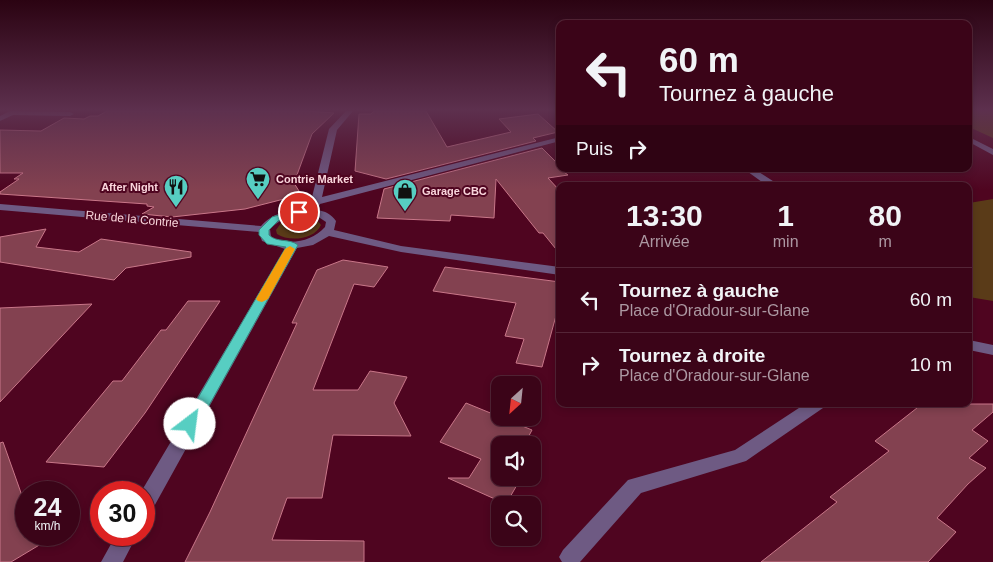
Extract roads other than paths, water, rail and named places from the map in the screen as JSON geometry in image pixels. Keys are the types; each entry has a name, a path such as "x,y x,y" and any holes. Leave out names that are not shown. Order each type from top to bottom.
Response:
{"street":[{"path":"310,212 316,202 331,137"},
{"path":"316,202 556,140"},
{"path":"972,142 993,152"},
{"path":"753,172 770,182"},
{"name":"Rue de la Contrie","path":"0,206 264,230"},
{"path":"310,212 324,214 330,219 331,225 327,232 314,240 293,245 271,242 264,235 264,230 270,222 282,216 310,212"},
{"path":"327,232 401,249 556,270"},
{"path":"155,487 293,245"},
{"path":"972,346 993,350"},
{"path":"570,557 635,486 740,456 813,407"},
{"path":"112,562 121,546"}],"place":[{"name":"Contrie Market","path":"258,200"},
{"name":"After Night","path":"176,208"},
{"name":"Garage CBC","path":"405,212"}]}
